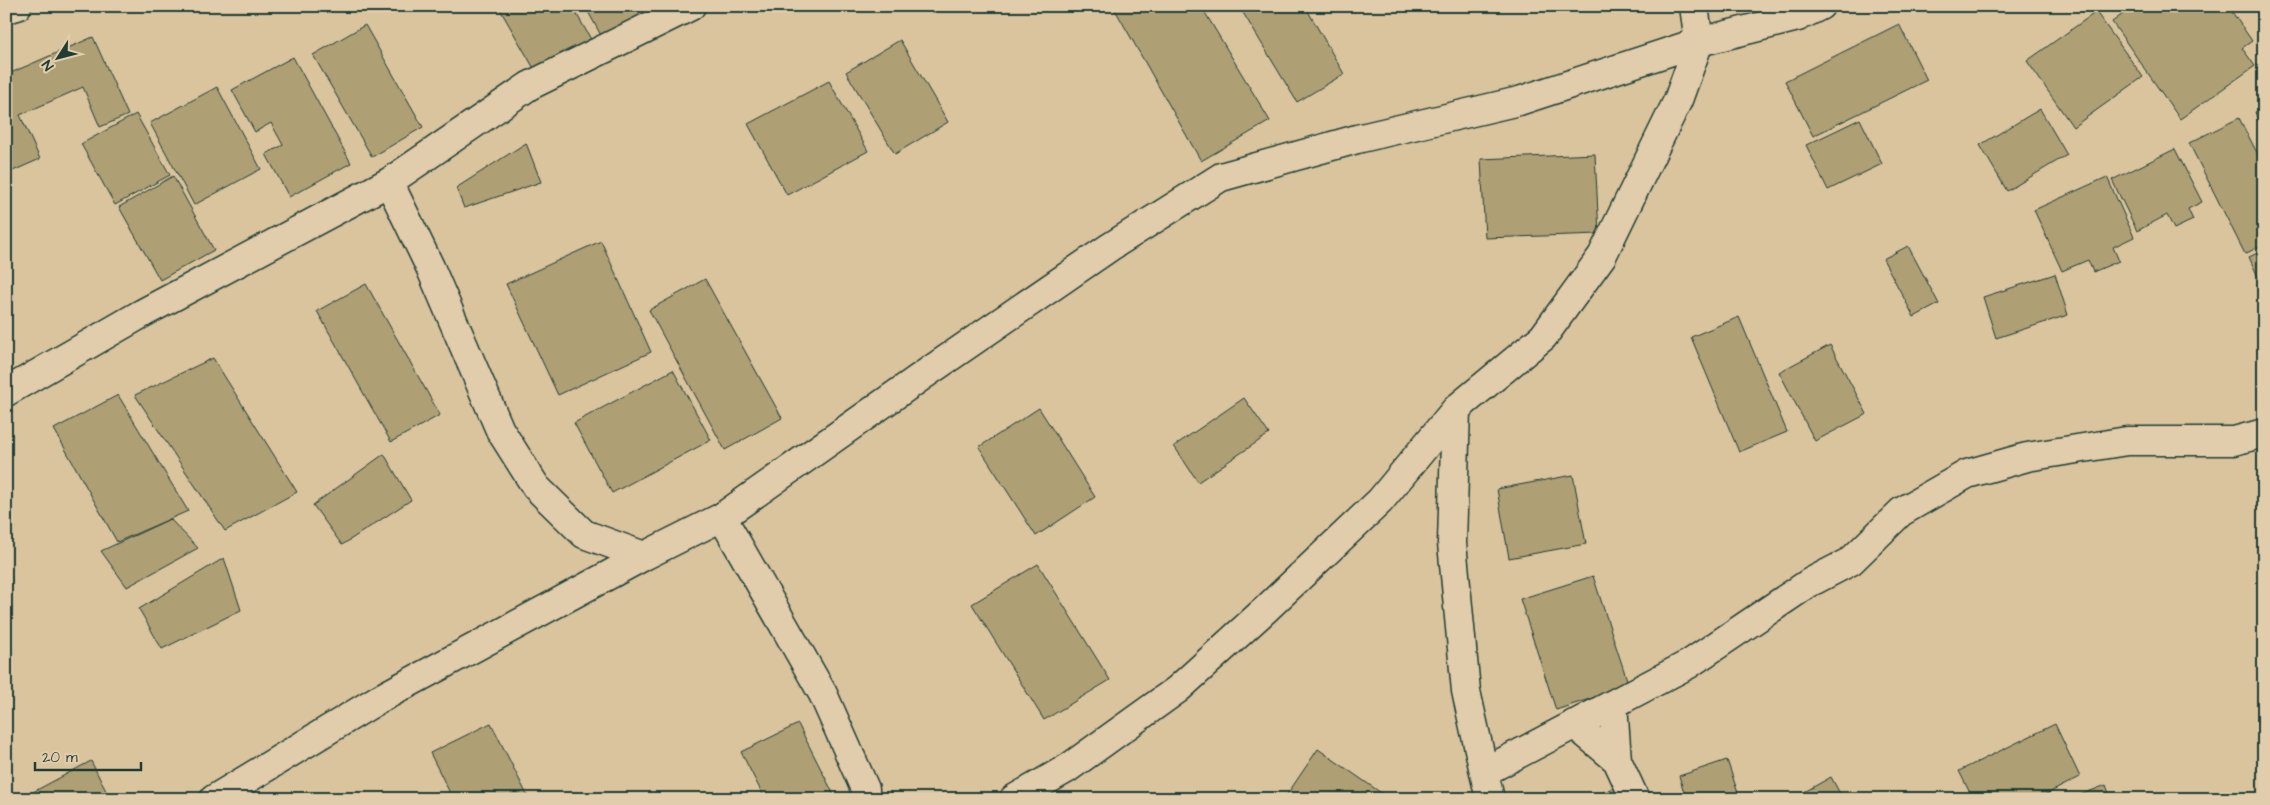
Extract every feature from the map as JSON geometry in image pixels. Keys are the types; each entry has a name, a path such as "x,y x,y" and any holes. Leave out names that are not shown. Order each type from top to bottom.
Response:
{"street":[{"path":"6,9 17,6"},
{"path":"6,392 143,313 389,182 529,86 691,6"},
{"path":"1014,799 1068,768 1178,689 1380,501 1456,409 1544,336 1602,256 1678,100 1700,42 1694,6"},
{"path":"214,799 379,699 644,556 722,518 925,374 1110,247 1221,177 1357,139 1519,101 1700,42 1798,17 1820,6"},
{"path":"389,182 430,267 500,430 536,487 584,534 644,556"},
{"path":"1456,409 1452,543 1466,691 1490,799"},
{"path":"1484,772 1689,664 1809,583 1851,561 1901,512 1967,474 2027,457 2127,441 2234,441 2264,433"},
{"path":"722,518 823,694 870,795"},
{"path":"1613,704 1617,760 1635,799"},
{"path":"1574,724 1617,760"}],"building":[{"path":"498,6 572,6 592,41 536,72"},
{"path":"585,6 660,6 603,39"},
{"path":"1113,6 1201,6 1270,121 1201,161"},
{"path":"1239,6 1305,6 1344,74 1297,102"},
{"path":"2134,6 2228,6 2252,41 2242,48 2255,66 2180,119 2112,22"},
{"path":"2096,12 2143,77 2073,127 2027,61"},
{"path":"1899,24 1927,80 1813,136 1785,81"},
{"path":"365,25 423,127 372,157 313,55"},
{"path":"93,37 128,115 100,127 83,87 20,115 40,159 6,174 6,75"},
{"path":"900,40 948,122 895,154 846,72"},
{"path":"293,57 351,163 289,197 266,154 283,145 271,123 255,132 232,90"},
{"path":"829,81 868,151 787,195 748,124"},
{"path":"217,87 261,169 194,205 150,123"},
{"path":"2040,109 2067,155 2007,191 1980,145"},
{"path":"2264,109 2264,136 2255,112"},
{"path":"136,114 170,175 115,205 81,144"},
{"path":"2239,118 2264,166 2264,244 2245,254 2189,143"},
{"path":"1860,119 1882,164 1828,190 1806,145"},
{"path":"526,143 541,182 464,208 456,188"},
{"path":"2175,149 2202,202 2188,209 2193,220 2174,229 2167,215 2137,231 2112,180"},
{"path":"1595,154 1599,234 1485,238 1481,159"},
{"path":"173,176 214,250 160,280 119,207"},
{"path":"2107,177 2134,237 2113,247 2119,261 2093,272 2088,260 2062,271 2034,210"},
{"path":"601,241 651,352 558,395 506,284"},
{"path":"1908,246 1939,304 1914,317 1883,259"},
{"path":"2264,250 2264,290 2249,257"},
{"path":"2055,274 2068,315 1996,338 1983,297"},
{"path":"705,279 782,418 725,450 649,310"},
{"path":"366,284 440,415 391,442 317,311"},
{"path":"1739,317 1787,432 1739,452 1691,337"},
{"path":"1830,345 1867,414 1815,441 1779,372"},
{"path":"213,358 297,492 225,531 135,395"},
{"path":"673,370 711,440 612,493 574,423"},
{"path":"118,395 188,511 117,542 54,429"},
{"path":"1244,398 1269,434 1198,482 1174,446"},
{"path":"1039,408 1095,497 1036,536 979,447"},
{"path":"384,454 411,500 342,545 313,505"},
{"path":"1573,475 1586,544 1509,558 1497,489"},
{"path":"170,519 198,548 127,587 101,551"},
{"path":"224,558 241,610 162,649 139,609"},
{"path":"1038,564 1110,680 1044,720 972,604"},
{"path":"1593,576 1629,686 1556,710 1520,599"},
{"path":"491,723 529,799 453,799 430,753"},
{"path":"798,724 836,799 765,799 741,752"},
{"path":"2055,724 2080,777 2037,799 1973,799 1959,771"},
{"path":"1318,749 1387,797 1386,799 1284,799"},
{"path":"1727,760 1740,799 1686,799 1679,776"},
{"path":"91,761 110,799 20,799"},
{"path":"1831,777 1843,799 1792,799"},
{"path":"1621,785 1626,799 1587,799"},
{"path":"2106,785 2111,799 2070,799"}]}
